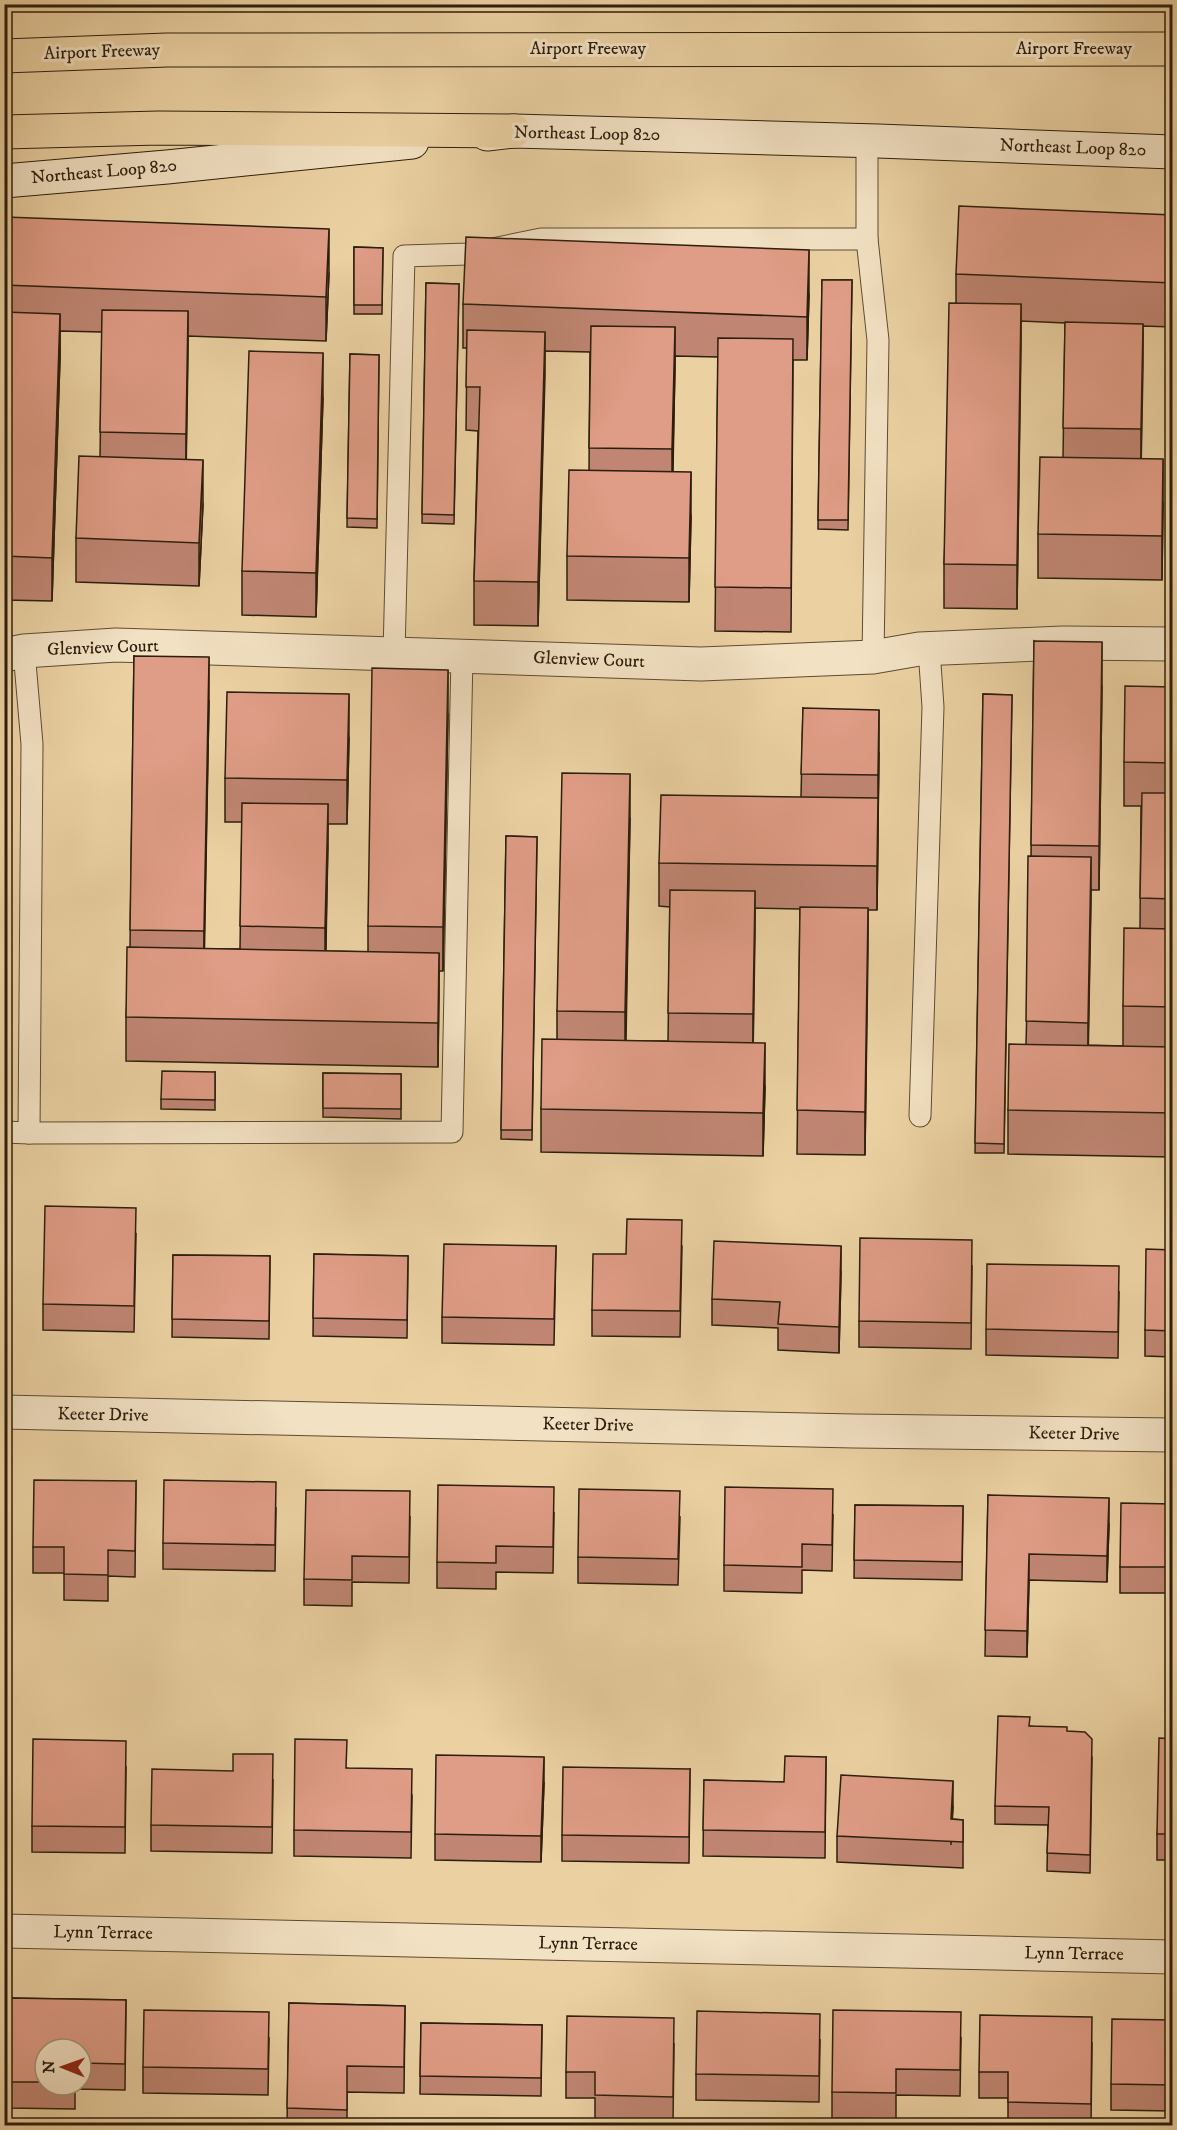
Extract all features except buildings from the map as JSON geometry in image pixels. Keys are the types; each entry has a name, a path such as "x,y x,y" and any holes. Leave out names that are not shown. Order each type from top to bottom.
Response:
{"highway":[{"name":"Airport Freeway","path":"4,56 167,50 1173,49"},
{"path":"4,132 159,128 514,131"}],"street":[{"name":"Northeast Loop 820","path":"4,181 167,167 514,131 1173,152"},
{"name":"Glenview Court","path":"14,653 116,645 701,664 873,657 929,649 1063,643 1173,644"},
{"name":"Keeter Drive","path":"4,1412 854,1431 1173,1435"},
{"name":"Lynn Terrace","path":"4,1931 1173,1956"}],"lane":[{"path":"867,141 867,239 878,340 873,657"},
{"path":"394,654 404,256 468,254 542,239 867,239"},
{"path":"920,1116 933,707 929,649"},
{"path":"14,653 32,744 29,1133"},
{"path":"4,1132 452,1132 462,656"}]}
